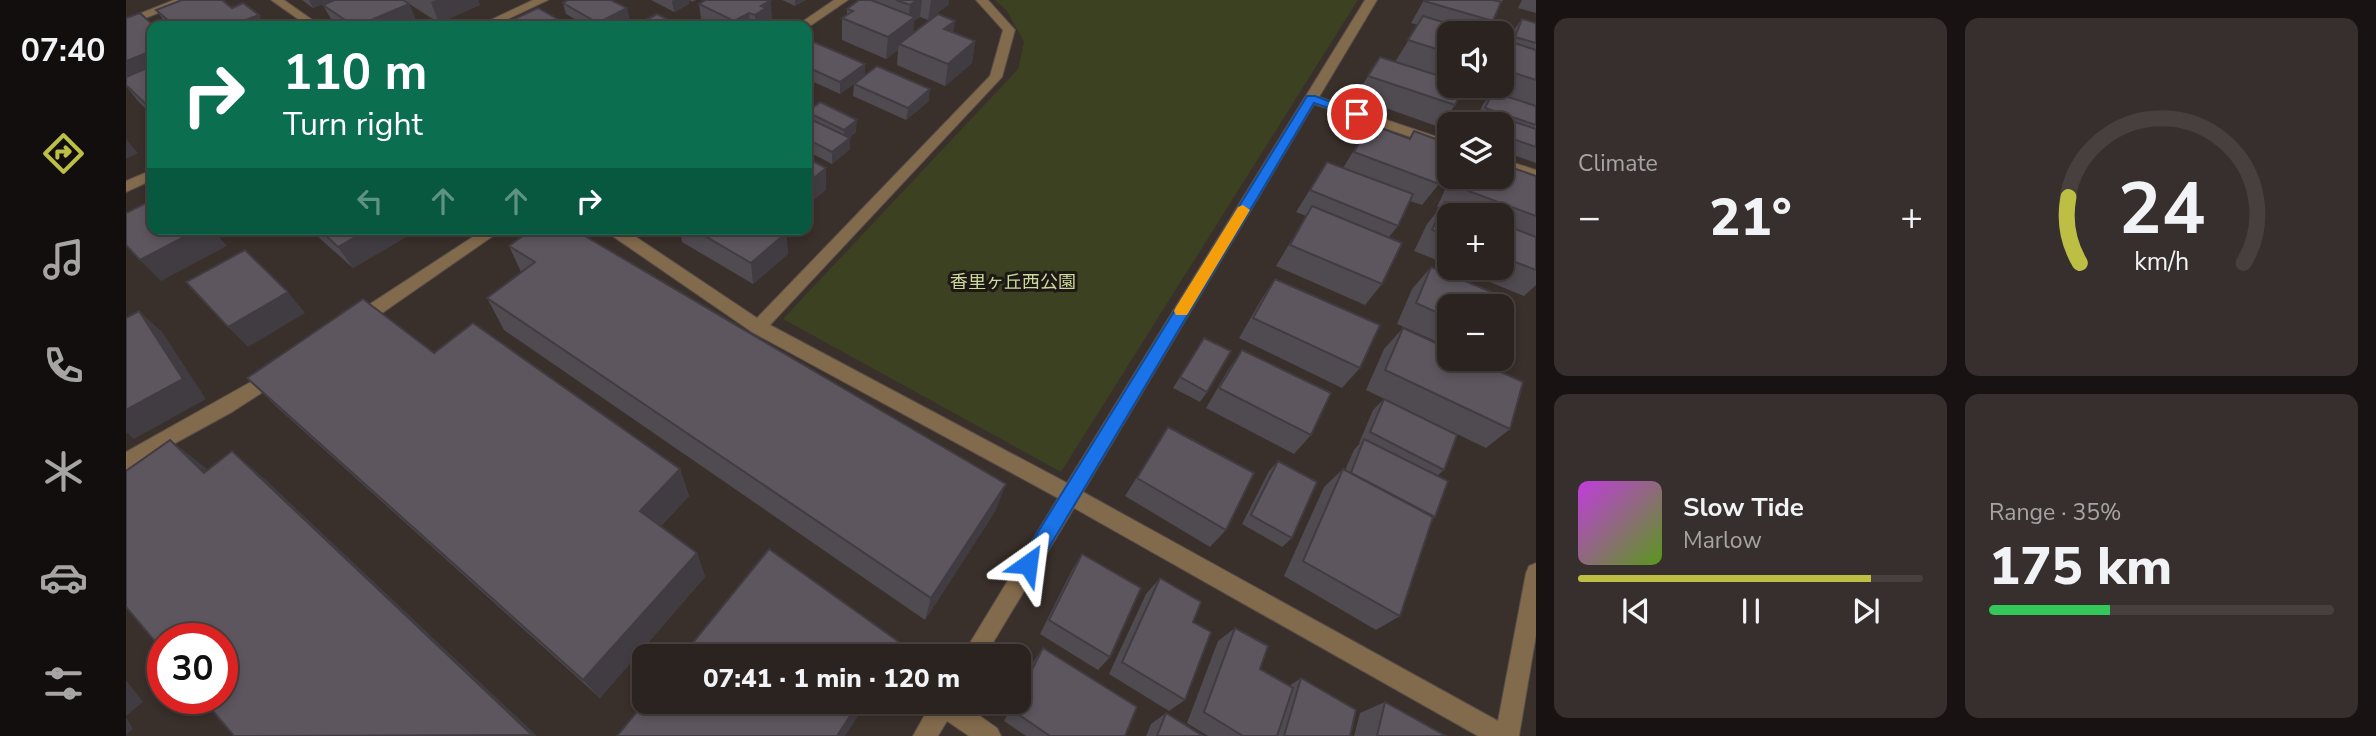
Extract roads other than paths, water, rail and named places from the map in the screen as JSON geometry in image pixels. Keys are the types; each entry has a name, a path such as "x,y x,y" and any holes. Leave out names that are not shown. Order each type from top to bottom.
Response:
{"street":[{"path":"126,23 184,0"},
{"path":"277,0 307,21"},
{"path":"495,21 542,0"},
{"path":"810,21 842,0"},
{"path":"758,327 996,77 1009,30 982,0"},
{"path":"980,644 1371,0"},
{"path":"1311,99 1437,142"},
{"path":"1514,167 1536,175"},
{"path":"126,187 147,177"},
{"path":"338,333 487,235"},
{"path":"622,235 758,327 1070,495 1501,736"},
{"path":"126,462 226,407 293,363"},
{"path":"1507,736 1536,573"},
{"path":"925,736 938,714"},
{"path":"959,714 989,736"}],"park label":[{"name":"香里ヶ丘西公園","path":"1013,282"}]}
